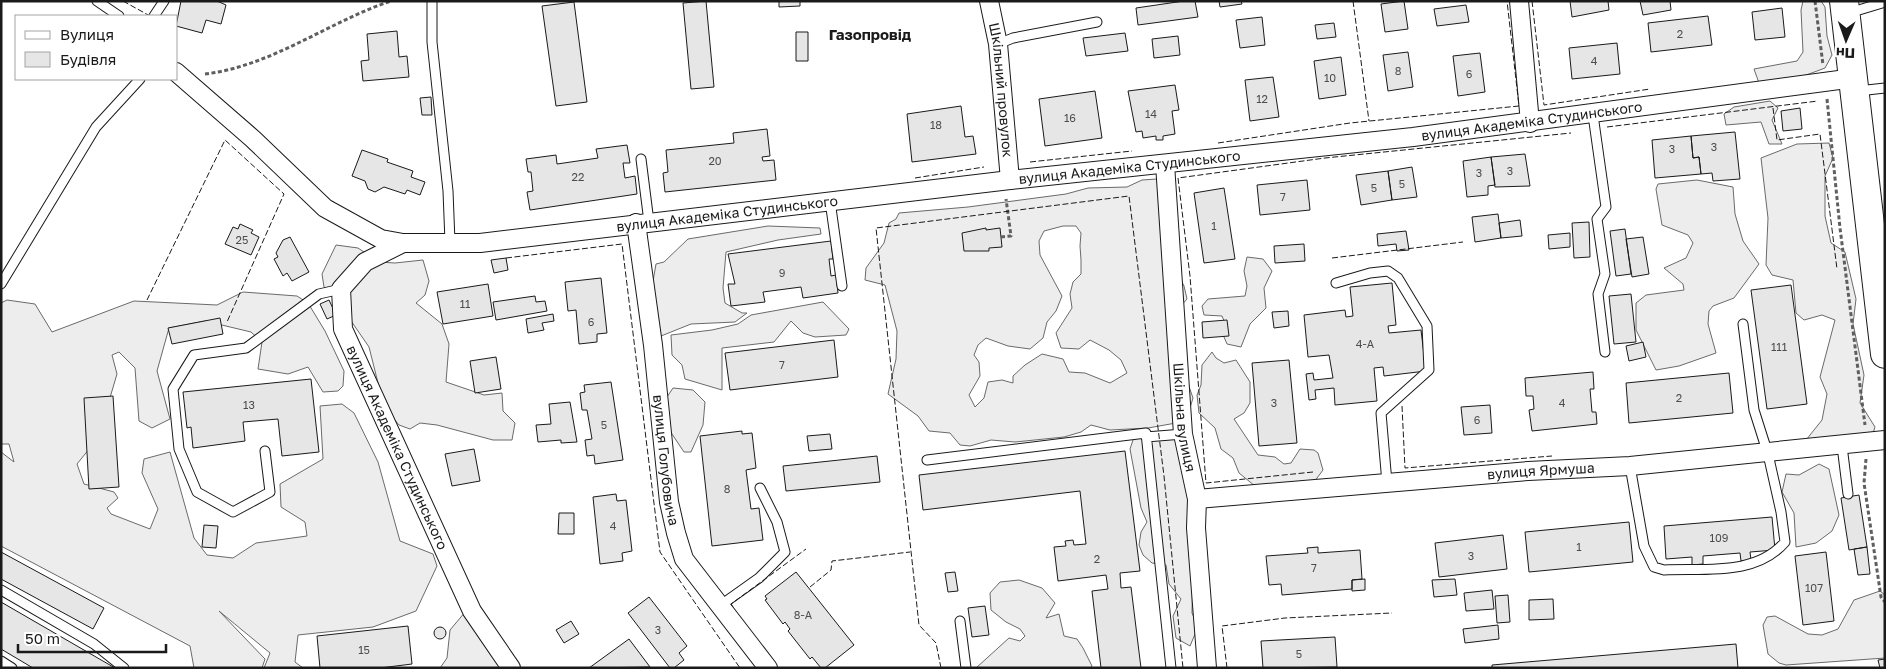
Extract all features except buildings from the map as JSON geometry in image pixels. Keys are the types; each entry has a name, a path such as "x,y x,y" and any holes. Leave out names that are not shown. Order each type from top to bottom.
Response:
{"highway":[{"path":"1845,7 1885,354"}],"street":[{"name":"Шкільний провулок","path":"989,1 998,44 1010,180"},
{"path":"1518,1 1530,123"},
{"name":"вулиця Академіка Студинського","path":"179,74 325,208 381,239 403,243 480,243 643,222 1010,180 1530,123 1825,82 1855,85"},
{"name":"Шкільна вулиця","path":"1165,164 1183,434 1197,499 1196,528 1207,668"},
{"name":"вулиця Голубовича","path":"643,222 669,502 676,533 684,560 721,605 768,668"},
{"name":"вулиця Академіка Студинського","path":"403,243 365,262 341,289 343,329 472,611 511,668"},
{"name":"вулиця Ярмуша","path":"1197,499 1528,471 1630,466 1876,442"}],"lane":[{"path":"97,1 118,15"},
{"path":"155,15 164,1"},
{"path":"432,1 432,42 448,191 450,242"},
{"path":"1845,7 1885,2"},
{"path":"998,44 1013,38 1097,22"},
{"path":"1,284 96,128 139,80"},
{"path":"1855,85 1885,88"},
{"path":"1593,115 1606,208 1597,219 1605,274 1598,294 1605,352"},
{"path":"641,159 643,222"},
{"path":"830,201 842,286"},
{"path":"1336,284 1370,273 1388,272 1398,278 1426,326 1429,370 1381,413 1388,483"},
{"path":"265,451 270,492 233,512 197,492 178,449 173,389 194,355 246,348 319,294 341,289"},
{"path":"1630,466 1644,546 1654,567 1664,570 1747,566 1763,561 1775,553 1785,542 1781,512 1768,454 1754,410 1743,324"},
{"path":"927,460 1146,433 1171,668"},
{"path":"1146,437 1183,434"},
{"path":"1842,446 1848,494"},
{"path":"721,605 759,578 785,552 777,522 760,488"},
{"path":"1,590 94,644 124,668"},
{"path":"960,621 966,668"},
{"path":"1,662 12,668"}],"path":[{"path":"179,74 217,72 281,51 390,1"},
{"path":"1815,1 1840,228 1876,442 1864,483 1881,597 1885,602"},
{"path":"1001,237 1011,236 1006,199"}],"shaded area":[{"path":"1803,1 1821,1 1825,7 1827,36 1832,55 1825,68 1785,83 1759,83 1754,69 1797,61 1803,52 1801,10"},
{"path":"1770,101 1778,108 1772,120 1782,144 1769,144 1761,122 1726,125 1724,114 1734,107"},
{"path":"1829,143 1833,158 1825,176 1825,216 1831,243 1845,252 1856,299 1853,324 1864,375 1860,403 1875,427 1871,439 1806,440 1822,420 1827,394 1820,377 1835,320 1822,315 1804,320 1796,313 1793,280 1772,275 1766,265 1768,218 1761,158 1797,144"},
{"path":"1157,179 1164,188 1176,270 1184,286 1187,299 1180,307 1187,381 1193,398 1190,408 1176,423 1148,428 1110,430 1091,425 1081,432 1064,437 1015,442 991,440 970,446 960,445 950,433 929,431 918,416 888,394 896,359 897,331 885,285 865,280 866,268 884,243 889,223 896,219 899,213 968,207 1066,194 1088,188 1127,187 1142,180","holes":["1063,226 1076,226 1081,233 1081,274 1073,282 1070,294 1072,308 1056,333 1061,348 1079,349 1090,340 1109,350 1121,360 1127,373 1110,383 1085,373 1069,372 1063,359 1042,354 1025,365 1013,376 1013,383 1002,380 988,382 984,398 975,407 969,395 980,376 979,362 974,355 978,345 986,338 1008,346 1030,349 1043,338 1047,322 1056,311 1062,296 1040,255 1039,241 1044,231"]},
{"path":"1697,180 1733,187 1735,214 1743,241 1759,264 1734,298 1713,306 1709,311 1708,324 1716,353 1679,366 1656,370 1636,330 1636,303 1646,295 1684,290 1683,284 1664,268 1686,258 1693,243 1688,235 1662,225 1656,189 1658,184"},
{"path":"768,226 820,228 821,234 778,240 726,252 723,288 725,303 742,313 747,313 735,322 691,324 661,336 654,327 652,287 656,264 664,262 688,239"},
{"path":"336,245 358,248 379,262 395,263 423,260 429,281 425,295 416,303 442,324 449,344 446,382 484,395 502,393 503,411 515,423 512,440 493,440 437,425 420,423 410,429 399,425 384,407 369,347 336,299 324,287 322,274"},
{"path":"1247,257 1263,259 1272,271 1264,288 1266,308 1250,324 1241,347 1227,344 1221,330 1225,323 1222,316 1204,315 1202,306 1208,299 1245,296 1247,286 1244,271"},
{"path":"243,292 297,296 308,303 325,331 344,371 343,386 338,391 323,392 308,367 288,374 258,369 262,342 251,332 205,321 169,328 157,371 170,419 152,428 139,421 135,368 119,352 112,355 117,374 98,438 77,464 84,484 114,492 118,498 107,508 111,514 150,529 158,509 142,473 144,459 170,452 194,538 207,555 233,558 256,543 307,536 305,522 281,507 280,484 323,459 320,406 342,404 354,413 378,462 400,541 433,554 437,566 416,611 373,627 298,635 295,662 303,668 264,668 270,653 219,611 265,659 262,668 194,668 190,646 1,546 1,452 14,462 9,444 1,444 1,303 7,300 35,304 52,332 134,301 217,305"},
{"path":"823,302 849,329 846,335 815,337 803,333 791,321 774,342 722,348 722,390 685,379 682,365 672,355 671,335 712,330 738,324 751,315"},
{"path":"1212,352 1216,358 1224,363 1236,360 1250,382 1250,403 1244,413 1234,419 1258,455 1275,457 1284,464 1291,463 1300,449 1314,450 1318,453 1323,470 1314,482 1255,486 1239,473 1233,458 1221,449 1215,428 1199,413 1197,395 1201,385 1202,365"},
{"path":"673,388 693,390 705,402 703,425 691,452 684,452 662,419 661,406"},
{"path":"1166,431 1195,454 1192,613 1198,627 1190,646 1176,638 1173,616 1181,599 1169,584 1166,565 1152,563 1143,555 1139,545 1141,532 1147,522 1141,508 1130,449 1134,437"},
{"path":"1819,464 1829,469 1839,515 1832,531 1816,543 1796,547 1794,513 1782,492 1786,474 1799,475"},
{"path":"1019,580 1042,588 1055,603 1046,618 1059,614 1064,636 1077,639 1092,666 1090,668 976,668 1009,638 1020,641 1025,636 1020,629 1006,622 991,610 990,593 1000,582"},
{"path":"1880,591 1885,595 1885,658 1786,665 1779,663 1768,654 1763,625 1767,617 1775,616 1808,634 1822,635 1838,629 1854,600"},
{"path":"466,611 487,639 500,668 440,668 447,658 450,630"}],"fence":[{"path":"123,1 148,15"},
{"path":"1353,1 1369,121"},
{"path":"1218,143 1350,123 1519,106 1507,1"},
{"path":"1532,1 1544,105 1650,89"},
{"path":"1607,127 1818,101"},
{"path":"1773,108 1777,140 1820,134 1837,269"},
{"path":"1313,472 1206,483 1190,276 1178,178 1325,158 1571,133"},
{"path":"147,300 225,140 284,194 227,322"},
{"path":"1030,162 1132,151"},
{"path":"915,178 984,167"},
{"path":"941,668 936,643 919,625 876,228 1129,196 1164,476 1183,668"},
{"path":"1332,258 1463,242"},
{"path":"506,258 622,244 660,552 740,668"},
{"path":"1402,406 1405,468 1552,456"},
{"path":"733,607 731,604 806,549"},
{"path":"810,587 831,570 832,561 910,552"},
{"path":"1227,668 1222,626 1285,618 1392,613"}],"district":[{"name":"Газопровід","path":"870,35"}]}
